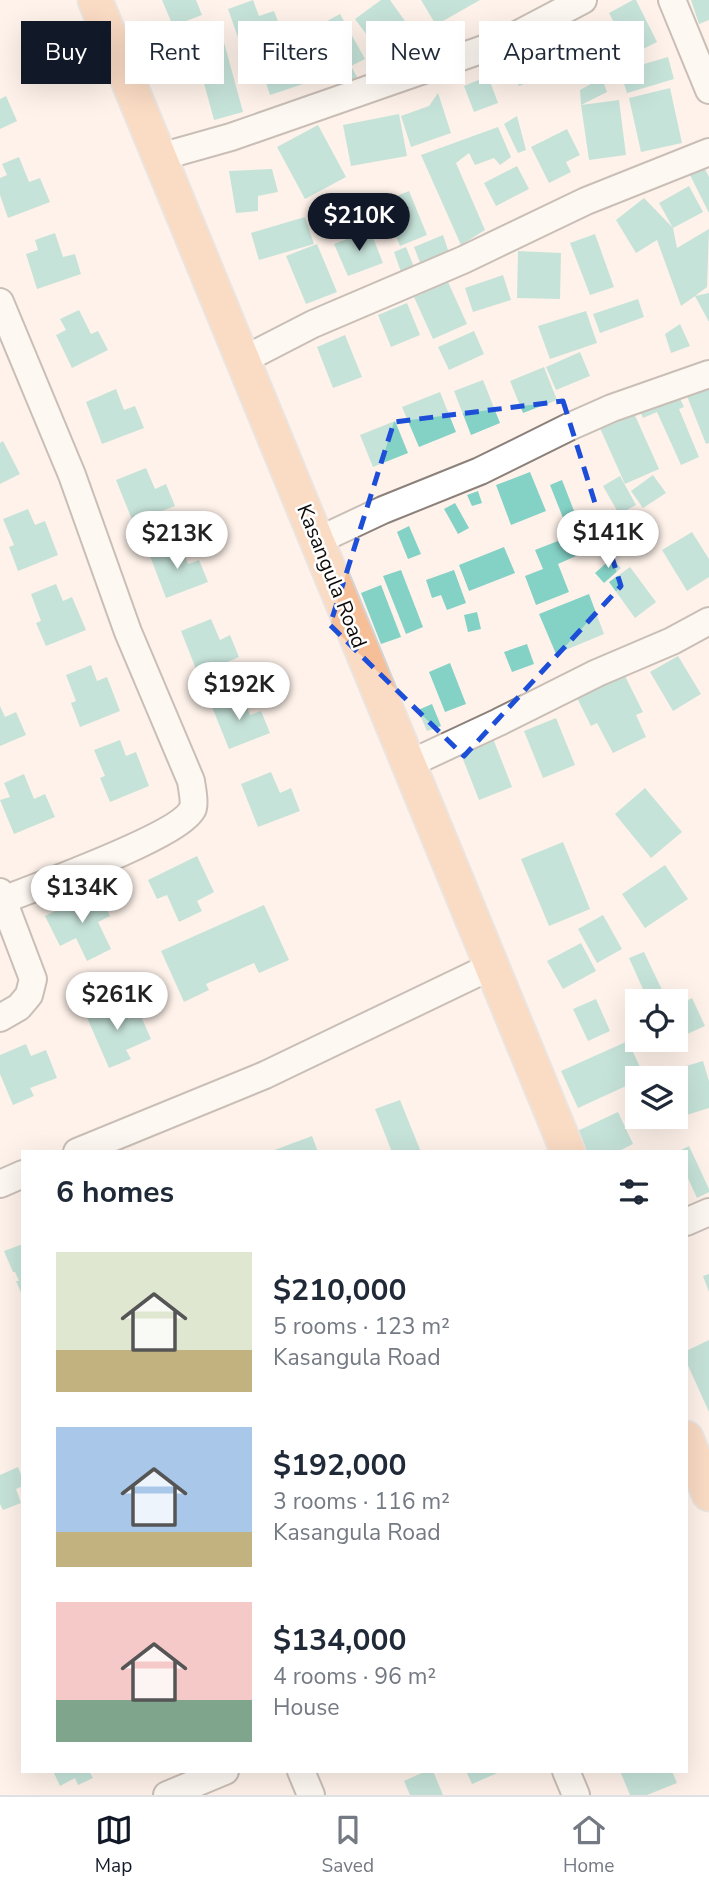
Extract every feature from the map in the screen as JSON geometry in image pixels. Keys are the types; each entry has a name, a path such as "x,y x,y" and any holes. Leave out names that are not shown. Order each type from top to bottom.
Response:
{"main road":[{"name":"Kasangula Road","path":"95,0 567,1150"},
{"path":"695,1443 709,1494"}],"street":[{"path":"160,158 231,137 478,51 509,39 583,0"},
{"path":"672,0 709,90"},
{"path":"243,360 313,324 463,260 586,201 709,152"},
{"path":"0,302 72,475 128,632 191,781 194,806 187,816 172,828 139,845 2,896 33,979 29,995 19,1007 0,1018"},
{"path":"317,541 383,510 480,471 612,408 709,374"},
{"path":"409,764 597,673 672,641 709,621"},
{"path":"82,1150 265,1075 492,965"},
{"path":"0,1184 21,1175"},
{"path":"688,1221 709,1212"},
{"path":"167,1795 220,1773"},
{"path":"302,1773 311,1795"},
{"path":"567,1773 576,1795"}],"highlighted area":[{"path":"563,401 621,586 464,756 330,625 394,422"}],"building":[{"path":"162,0 196,0 202,15 186,21 171,21"},
{"path":"253,0 259,16 274,11 278,21 238,21 238,37 228,9"},
{"path":"381,0 390,0 405,21 366,21 366,34 355,19"},
{"path":"421,0 480,0 443,21 434,21"},
{"path":"636,0 657,42 644,48 644,21 613,21 609,13"},
{"path":"691,0 709,0 709,20 699,24"},
{"path":"340,14 344,21 327,21"},
{"path":"352,36 365,59 352,66"},
{"path":"224,42 243,112 214,120 204,84 224,84"},
{"path":"668,57 674,79 627,93 624,84 644,84 644,64"},
{"path":"479,80 479,84 491,84 498,103 474,112 464,86"},
{"path":"266,84 303,84 270,95"},
{"path":"591,84 604,84 607,92 581,105 580,90"},
{"path":"670,88 682,143 641,152 629,98"},
{"path":"438,93 451,133 411,147 401,116 429,106"},
{"path":"6,96 17,121 0,129 0,99"},
{"path":"619,100 626,155 589,160 581,105"},
{"path":"399,114 407,156 351,166 343,125"},
{"path":"517,116 526,150 518,153 504,124"},
{"path":"318,125 346,177 305,199 277,147"},
{"path":"498,127 511,157 500,165 494,158 475,165 469,153 456,163 485,230 461,245 421,155"},
{"path":"567,129 580,155 566,162 571,172 549,183 531,147"},
{"path":"19,157 29,182 40,178 50,202 8,218 0,195 0,178 7,175 2,164"},
{"path":"517,166 529,189 496,206 484,183"},
{"path":"704,167 709,177 709,213 689,173"},
{"path":"272,169 278,192 258,196 258,211 236,213 229,171"},
{"path":"689,186 703,212 673,228 659,203"},
{"path":"409,191 427,235 400,246 382,202"},
{"path":"362,194 371,215 331,231 322,210"},
{"path":"644,198 673,228 677,248 709,229 707,287 681,306 657,240 636,253 616,220"},
{"path":"305,217 314,244 259,260 251,233"},
{"path":"370,230 383,263 348,276 334,244"},
{"path":"55,233 63,257 75,254 81,274 37,289 26,254 38,250 35,240"},
{"path":"595,234 614,287 590,295 570,243"},
{"path":"443,235 449,253 421,265 414,247"},
{"path":"317,244 337,292 306,304 286,256"},
{"path":"406,247 414,267 401,272 394,252"},
{"path":"518,251 561,253 560,299 517,298"},
{"path":"503,275 511,300 473,312 465,288"},
{"path":"448,282 467,324 433,339 414,297"},
{"path":"709,293 709,322 695,296"},
{"path":"638,299 644,317 600,333 593,314"},
{"path":"407,303 420,335 391,347 378,315"},
{"path":"79,310 91,334 98,331 108,350 72,368 56,335 66,330 60,319"},
{"path":"586,311 597,343 550,359 538,326"},
{"path":"680,324 690,346 671,353 665,334"},
{"path":"474,331 484,354 449,370 438,347"},
{"path":"345,335 362,377 333,388 317,347"},
{"path":"580,352 590,376 556,390 546,367"},
{"path":"544,367 557,400 523,413 510,381"},
{"path":"483,380 500,423 471,435 454,391"},
{"path":"709,381 709,443 706,444 685,391"},
{"path":"116,389 124,410 135,406 144,428 102,444 86,402"},
{"path":"676,390 684,407 679,409 699,457 681,465 657,412 643,418 638,407"},
{"path":"440,392 456,432 419,447 402,407"},
{"path":"633,411 659,469 625,484 599,426"},
{"path":"395,421 408,453 373,467 360,435"},
{"path":"3,441 20,474 0,484 0,443"},
{"path":"146,468 155,489 166,484 175,506 133,522 116,480"},
{"path":"530,472 546,511 511,525 496,485"},
{"path":"653,475 666,493 643,508 631,491"},
{"path":"620,476 636,505 619,514 603,486"},
{"path":"562,480 583,534 571,538 550,485"},
{"path":"478,491 482,503 472,506 467,495"},
{"path":"455,503 469,528 458,534 444,509"},
{"path":"28,509 35,525 45,521 58,555 18,571 9,547 14,545 3,519"},
{"path":"409,526 421,554 408,559 397,532"},
{"path":"692,532 709,559 709,577 687,591 662,550"},
{"path":"568,537 576,556 558,564 569,592 536,605 525,576 543,569 535,550"},
{"path":"180,544 188,564 199,560 208,582 166,598 150,556"},
{"path":"504,547 515,573 469,591 459,565"},
{"path":"612,558 621,568 604,583 595,573"},
{"path":"630,567 656,602 635,618 609,582"},
{"path":"401,570 423,627 406,634 383,576"},
{"path":"454,570 466,603 447,610 441,595 432,598 426,580"},
{"path":"56,584 63,601 72,597 86,630 46,646 36,623 41,621 31,594"},
{"path":"381,585 401,637 381,644 361,593"},
{"path":"589,594 604,634 556,654 539,614"},
{"path":"477,612 481,629 468,632 464,615"},
{"path":"211,619 220,640 230,635 239,657 198,674 181,631"},
{"path":"527,644 534,664 512,672 504,652"},
{"path":"678,656 701,694 673,711 650,672"},
{"path":"450,663 466,704 445,712 429,672"},
{"path":"91,665 97,681 107,677 120,711 80,727 71,703 76,701 66,675"},
{"path":"622,670 643,712 636,715 646,737 613,753 597,723 591,726 575,694"},
{"path":"242,695 250,715 261,711 270,733 229,749 212,707"},
{"path":"432,704 441,726 427,731 418,710"},
{"path":"0,706 5,717 16,712 26,735 0,746"},
{"path":"556,718 575,765 543,778 524,731"},
{"path":"492,736 512,787 479,800 459,749"},
{"path":"120,740 126,756 136,752 149,786 110,802 100,778 105,776 94,750"},
{"path":"271,772 280,793 291,788 300,811 258,827 241,784"},
{"path":"24,774 34,799 45,794 55,817 14,834 0,800 10,797 4,783"},
{"path":"645,788 682,832 651,858 615,814"},
{"path":"563,842 590,909 549,926 521,859"},
{"path":"197,856 214,892 197,901 202,911 179,922 167,895 157,899 148,880"},
{"path":"665,865 688,899 645,928 622,894"},
{"path":"97,890 110,916 98,922 111,949 87,961 76,938 60,946 45,916"},
{"path":"264,905 289,960 259,973 254,963 206,984 209,990 184,1002 161,951"},
{"path":"603,915 622,949 597,963 578,929"},
{"path":"581,943 596,971 563,989 547,961"},
{"path":"644,952 662,989 643,989 629,958"},
{"path":"119,998 128,1019 140,1014 151,1039 126,1050 131,1059 109,1068 85,1013"},
{"path":"692,998 705,1026 688,1034 688,1000"},
{"path":"596,999 610,1031 588,1041 573,1009"},
{"path":"625,1042 625,1052 633,1052 639,1066 625,1066 625,1086 578,1108 561,1071"},
{"path":"26,1044 31,1056 46,1050 57,1078 30,1088 34,1096 13,1105 0,1074 0,1055"},
{"path":"703,1061 709,1081 709,1108 688,1115 688,1066"},
{"path":"400,1100 420,1150 391,1150 375,1109"},
{"path":"618,1112 633,1144 621,1150 580,1150 573,1133"},
{"path":"312,1136 317,1150 275,1150"},
{"path":"689,1146 709,1189 709,1192 697,1198 688,1178 688,1150 681,1150"},
{"path":"21,1245 21,1292 16,1281 19,1281 4,1251"},
{"path":"709,1274 709,1292 703,1276"},
{"path":"709,1340 709,1412 688,1365 688,1350"},
{"path":"18,1467 21,1475 21,1487 16,1489 21,1503 3,1510 0,1504 0,1475"},
{"path":"54,1773 90,1773 93,1778 78,1785 75,1778 60,1786"},
{"path":"422,1773 434,1773 443,1795 410,1795 404,1781"},
{"path":"467,1773 497,1773 472,1784"},
{"path":"621,1773 673,1773 677,1783 647,1795 630,1795"}]}
